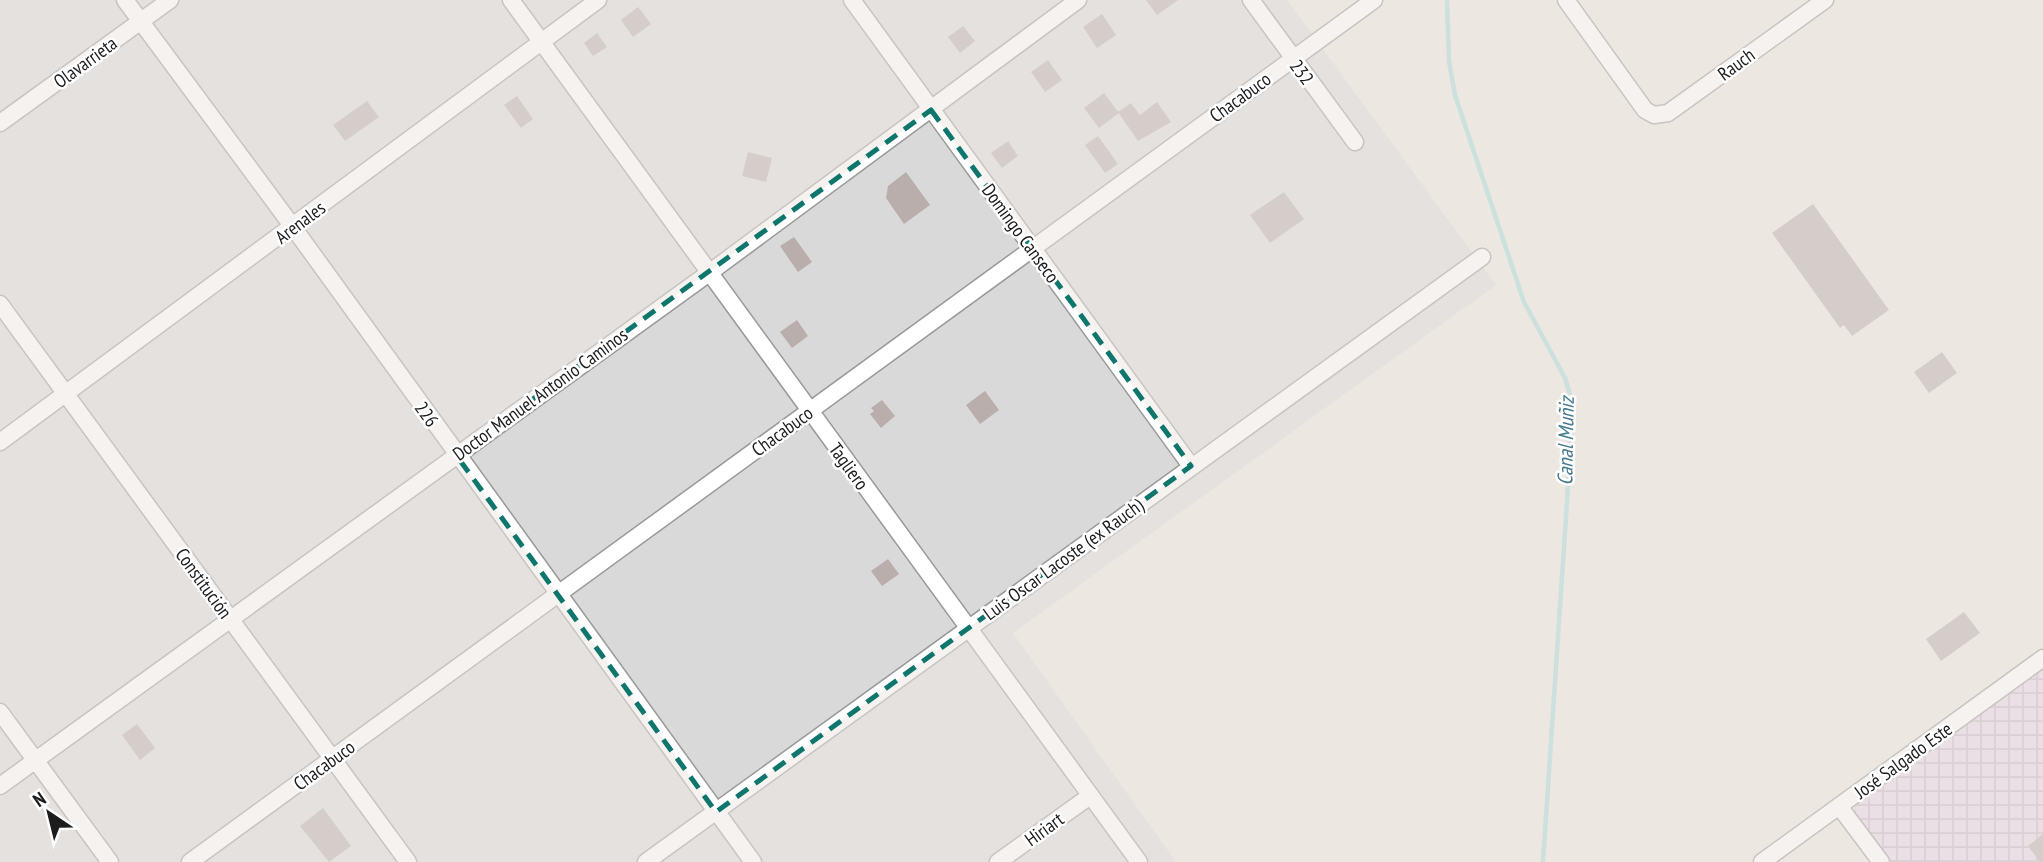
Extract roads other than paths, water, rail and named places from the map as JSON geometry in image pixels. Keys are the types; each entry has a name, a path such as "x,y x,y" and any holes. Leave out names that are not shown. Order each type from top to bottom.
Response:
{"street":[{"name":"226","path":"125,0 293,227 753,862"},
{"name":"Olavarrieta","path":"0,123 170,0"},
{"name":"Tagliero","path":"511,0 1139,862"},
{"name":"Arenales","path":"0,442 598,0"},
{"name":"Domingo Canseco","path":"852,0 1191,466"},
{"name":"Doctor Manuel Antonio Caminos","path":"0,786 709,273 1078,0"},
{"name":"232","path":"1251,0 1355,142"},
{"name":"Chacabuco","path":"190,862 1374,0"},
{"name":"Rauch","path":"1566,0 1644,110 1654,115 1668,113 1825,0"},
{"name":"Luis Oscar Lacoste (ex Rauch)","path":"646,862 1482,257"},
{"name":"Constitución","path":"0,304 408,862"},
{"name":"José Salgado Este","path":"1762,862 2043,658"},
{"path":"0,712 110,862"},
{"name":"Hiriart","path":"998,862 1090,796"},
{"path":"1839,806 1881,862"}],"waterway":[{"name":"Canal Muñiz","path":"1447,0 1449,61 1455,95 1524,302 1565,378 1571,398 1572,427 1543,862"}]}
